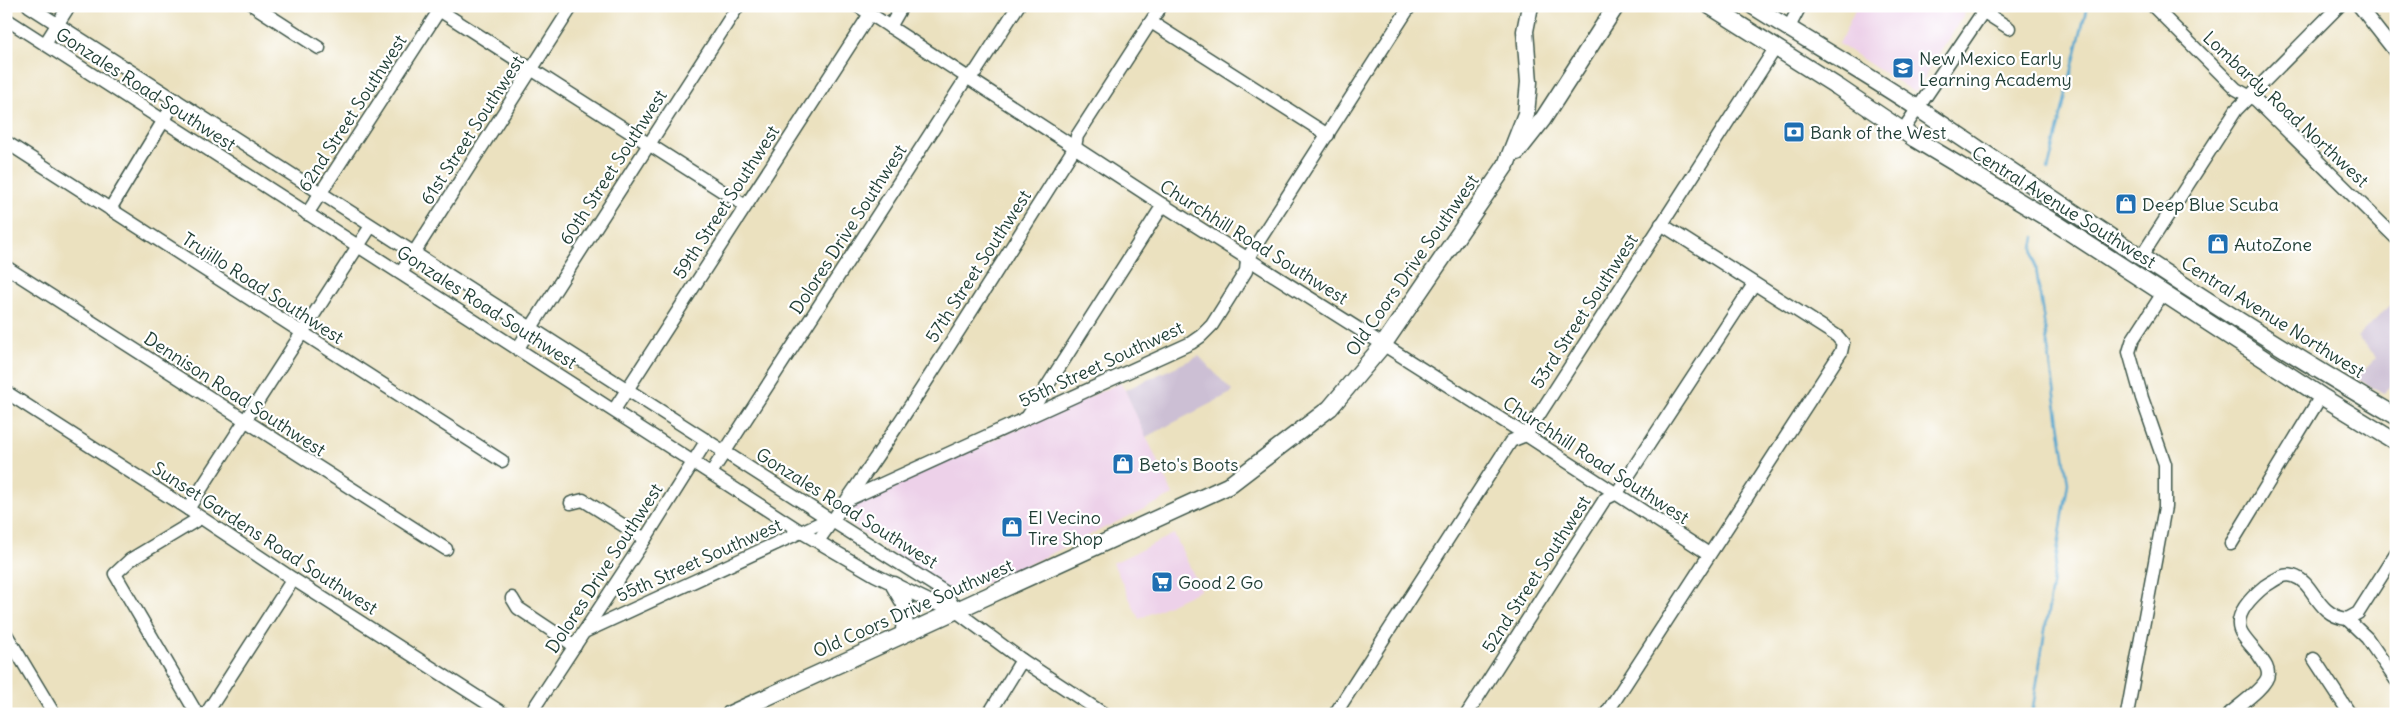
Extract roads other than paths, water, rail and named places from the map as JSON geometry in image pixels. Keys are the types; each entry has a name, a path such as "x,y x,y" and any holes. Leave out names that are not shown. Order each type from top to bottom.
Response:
{"main road":[{"name":"Old Coors Drive Southwest","path":"730,714 1228,486 1330,408 1383,345 1506,165 1526,114 1529,82 1525,31 1530,6"},
{"path":"1506,165 1543,119 1616,6"},
{"name":"Central Avenue Southwest","path":"1710,6 1903,130 2057,224 2321,396 2396,442"},
{"name":"Central Avenue Northwest","path":"1753,6 1918,109 2021,180 2328,377 2396,416"},
{"path":"894,584 905,604 904,634"}],"street":[{"name":"Gonzales Road Southwest","path":"29,6 945,592 956,611"},
{"path":"45,44 69,6"},
{"path":"254,6 319,48"},
{"name":"61st Street Southwest","path":"401,273 572,6"},
{"name":"60th Street Southwest","path":"518,348 738,6"},
{"name":"Churchhill Road Southwest","path":"858,6 1163,206 1526,435 1709,554"},
{"path":"890,27 902,6"},
{"name":"Dolores Drive Southwest","path":"711,473 967,77 976,71 1018,6"},
{"name":"57th Street Southwest","path":"818,541 830,520 849,499 1075,147 1077,136 1162,6"},
{"path":"1788,29 1800,6"},
{"name":"Lombardy Road Northwest","path":"2153,6 2236,89 2249,95 2396,238"},
{"path":"2140,257 2236,110 2339,6"},
{"path":"2359,6 2396,53"},
{"path":"440,8 532,70 744,206"},
{"name":"62nd Street Southwest","path":"307,214 440,8"},
{"name":"55th Street Southwest","path":"849,499 1191,343 1201,336 1212,325 1246,271 1247,258 1328,135 1404,8"},
{"path":"1903,130 1986,9 2009,28"},
{"name":"59th Street Southwest","path":"614,410 744,206 870,14"},
{"name":"Gonzales Road Southwest","path":"6,19 803,533 894,584 931,602 956,611 1022,660 1104,714"},
{"path":"1151,22 1328,135"},
{"name":"53rd Street Southwest","path":"1335,714 1511,441 1526,435 1776,47"},
{"path":"110,209 176,100"},
{"name":"Trujillo Road Southwest","path":"6,142 502,461"},
{"path":"1028,416 1163,206"},
{"path":"1606,714 1841,352 1843,343 1837,336 1661,224"},
{"path":"188,509 371,226"},
{"name":"Dennison Road Southwest","path":"6,267 446,549"},
{"name":"52nd Street Southwest","path":"1467,714 1605,499 1617,493 1754,284"},
{"path":"2127,714 2165,507 2166,488 2165,464 2142,398 2129,352 2133,339 2163,293"},
{"name":"Sunset Gardens Road Southwest","path":"6,392 504,714"},
{"path":"2231,544 2321,396"},
{"name":"Dolores Drive Southwest","path":"530,714 645,539 707,440"},
{"path":"571,503 583,500 645,539"},
{"path":"197,714 115,574 130,560 200,518"},
{"name":"55th Street Southwest","path":"584,632 830,520"},
{"path":"2347,619 2358,613 2396,553"},
{"path":"2229,714 2264,684 2268,676 2267,667 2240,630 2240,620 2254,594 2281,576 2292,575 2302,581 2330,615 2347,619 2367,638 2396,680"},
{"path":"206,714 293,579"},
{"path":"512,598 518,608 575,646"},
{"path":"6,634 54,714"},
{"path":"2314,659 2350,714"},
{"path":"990,714 1022,660"}],"waterway":[{"path":"2048,170 2087,6"},
{"path":"2032,714 2068,483 2033,248 2035,237"}],"place":[{"name":"New Mexico Early Learning Academy","path":"1903,68"},
{"name":"Bank of the West","path":"1794,132"},
{"name":"Deep Blue Scuba","path":"2126,204"},
{"name":"AutoZone","path":"2218,244"},
{"name":"Beto's Boots","path":"1123,464"},
{"name":"El Vecino Tire Shop","path":"1012,527"},
{"name":"Good 2 Go","path":"1162,582"}]}
